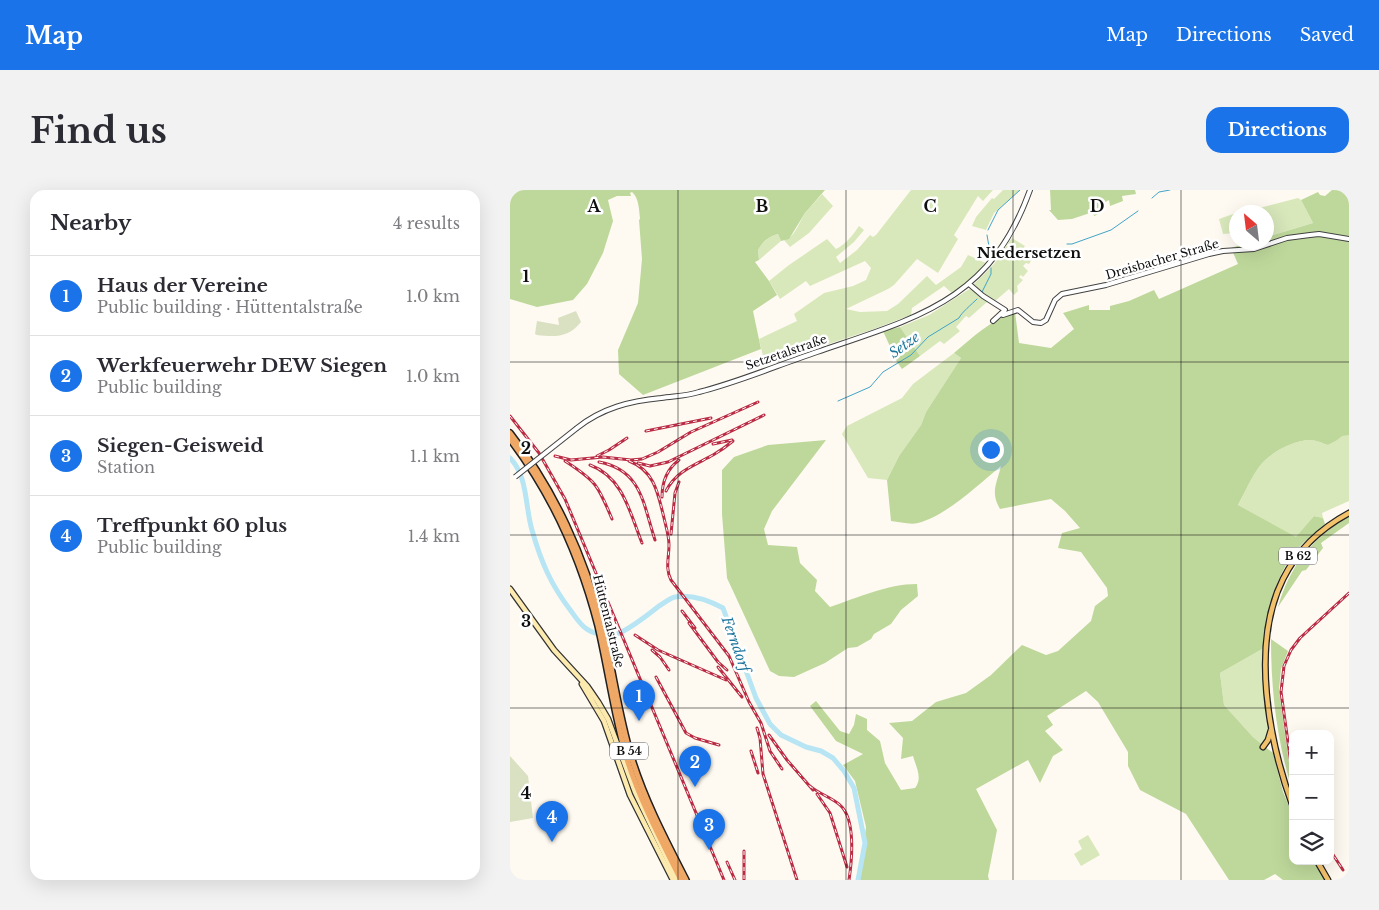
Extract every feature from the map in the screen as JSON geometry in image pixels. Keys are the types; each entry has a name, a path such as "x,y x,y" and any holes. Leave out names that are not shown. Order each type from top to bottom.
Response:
{"highway":[{"name":"Hüttentalstraße","path":"510,433 538,474 564,522 584,566 635,769 654,817 686,880"},
{"name":"Hüttentalstraße","path":"510,439 535,476 580,568 597,614 619,724 631,771 650,819 679,880"}],"main road":[{"name":"B 62","path":"1289,795 1283,777 1272,726 1267,693 1266,656 1270,618 1278,591 1287,572 1300,553 1330,524 1349,513"},
{"path":"510,589 554,650 587,686 608,719 628,777 679,880"},
{"path":"582,682 604,721 630,795 673,880"},
{"path":"1263,747 1268,740 1272,726"},
{"path":"1319,865 1328,880"}],"street":[{"name":"Setzetalstraße","path":"510,481 585,421 614,407 637,401 692,394 722,385 917,316 940,305 969,284 989,265 1006,243 1020,218 1030,190"},
{"name":"Dreisbacher Straße","path":"1001,314 1020,310 1038,324 1046,320 1055,300 1064,293 1106,285 1209,254 1254,249 1287,238 1318,234 1349,240"},
{"path":"969,284 1005,310 993,320 999,307"}],"green space":[{"path":"510,190 825,190 805,213 789,239 781,241 778,234 774,235 766,240 758,250 759,260 755,262 777,295 753,311 761,349 643,395 619,374 618,350 638,303 642,259 639,208 634,195 632,192 630,193 631,196 617,196 608,200 613,221 603,253 587,284 573,300 537,307 510,299"},
{"path":"911,190 993,190 983,201 978,196 954,235 958,239 938,273 917,259 894,285 846,309 860,312 887,311 898,304 927,276 936,285 961,267 968,255 988,264 953,294 944,286 912,308 911,315 765,365 759,339 797,321 794,314 824,293 853,286 866,280 871,268 865,261 810,286 806,281 780,299 769,281 827,239 836,249 840,247 859,226 864,230 854,242 836,257 840,263 857,250 870,235 873,237 876,235"},
{"path":"1003,190 1020,190 994,213 986,230 972,226 976,217 992,198 994,199"},
{"path":"1050,190 1135,190 1136,194 1122,196 1123,201 1110,206 1109,200 1099,206 1099,214 1094,216 1093,212 1072,219 1058,220 1049,210 1051,210"},
{"path":"1332,190 1349,190 1349,435 1342,436 1328,445 1309,440 1288,445 1263,462 1251,480 1238,505 1296,537 1314,516 1323,518 1325,524 1294,553 1281,575 1269,611 1264,648 1220,673 1224,705 1253,737 1273,753 1283,792 1289,806 1289,865 1317,865 1325,880 1283,880 1275,874 1264,880 1229,880 1186,814 1140,790 1128,766 1128,752 1098,702 1086,691 1047,716 1053,725 1045,731 1063,750 1053,756 1040,783 1028,760 976,789 997,830 988,876 989,880 859,880 866,827 855,781 843,765 863,754 836,741 810,706 816,701 840,731 849,734 854,725 856,714 867,719 867,730 880,741 885,763 901,790 915,788 919,776 913,756 901,759 903,738 889,723 912,721 936,702 966,693 991,675 1022,645 1046,655 1058,651 1091,621 1095,606 1108,596 1107,588 1081,552 1058,548 1062,533 1080,528 1051,499 1000,509 995,492 1001,466 962,499 940,514 915,524 891,521 887,480 899,456 921,425 926,412 961,358 954,353 990,324 1015,312 1019,343 1051,348 1074,329 1063,313 1089,305 1089,310 1110,310 1110,306 1129,301 1154,290 1159,299 1238,264 1232,250 1274,250 1274,235 1313,223 1301,200 1318,192 1320,195 1325,196"},
{"path":"822,194 833,206 809,233 790,247 784,240 792,236 806,212"},
{"path":"1298,198 1301,200 1313,223 1274,235 1274,205 1271,205"},
{"path":"1229,215 1229,234 1223,234 1219,219"},
{"path":"778,234 781,241 759,260 758,250 762,244"},
{"path":"1012,238 1025,246 1020,252 1031,261 1023,266 1028,271 1023,277 1021,275 1019,277 1023,280 1017,286 1018,291 1014,295 1009,289 994,302 973,285 994,264"},
{"path":"971,288 987,302 969,318 966,316 956,327 960,331 944,344 940,341 920,356 900,327 929,315"},
{"path":"576,311 581,322 566,334 544,336 535,334 537,321 559,325 558,318"},
{"path":"900,327 920,356 902,369 883,331"},
{"path":"954,353 961,358 926,412 921,425 899,456 887,480 868,478 842,434 847,426 902,398 913,384"},
{"path":"1342,435 1349,435 1349,501 1322,513 1323,518 1314,516 1296,538 1238,505 1253,476 1269,457 1288,445 1314,440 1328,445"},
{"path":"826,440 772,511 764,529 768,545 797,547 800,563 817,580 815,591 830,607 895,586 917,584 918,596 901,610 891,624 874,634 871,639 857,647 848,648 825,663 794,677 779,676 770,671 727,578 722,514 722,470 734,457 768,445"},
{"path":"1349,516 1349,523 1321,543 1323,548 1306,570 1302,571 1278,607 1289,578 1304,554 1324,534"},
{"path":"1271,639 1288,651 1281,669 1279,690 1289,763 1289,779 1279,736 1272,678"},
{"path":"1264,648 1263,688 1268,736 1262,744 1253,737 1224,705 1220,673"},
{"path":"510,756 528,776 533,818 510,822"},
{"path":"1088,835 1100,855 1081,866 1074,854 1082,849 1078,841"}],"waterway":[{"name":"Setze","path":"988,230 998,210 1020,190"},
{"path":"1152,198 1159,192 1170,190"},
{"path":"1067,244 1072,244 1111,230 1138,211"},
{"name":"Setze","path":"987,235 991,258"},
{"name":"Setze","path":"982,292 991,274 991,268"},
{"name":"Setze","path":"838,401 870,387 883,372 911,355 928,337 959,318 977,299"},
{"name":"Ferndorf","path":"510,458 516,465 523,483 532,530 547,573 564,601 586,629 611,636 629,628 669,599 681,596 700,599 723,608 756,698 770,724 781,735 806,747 821,751 833,758 844,771 854,788 865,843 858,880"}],"railway":[{"path":"555,456 571,460 603,457 631,460 642,459 658,452 691,432 758,402"},
{"path":"638,463 650,466 668,462 764,415"},
{"path":"510,416 539,453 565,499 724,880"},
{"path":"646,431 711,418"},
{"path":"597,456 627,438"},
{"path":"713,444 732,440"},
{"path":"666,491 681,473 733,441"},
{"path":"662,497 666,476 671,467 679,460"},
{"path":"565,461 590,479 595,485 612,519"},
{"path":"629,461 645,471 657,492 668,538 669,576 729,656 749,702 761,723 770,751 782,769"},
{"path":"599,462 624,472 639,490 655,540"},
{"path":"590,465 610,478 618,487 629,508 642,543"},
{"path":"671,534 675,493 679,482"},
{"path":"1293,775 1281,692 1284,666 1291,650 1300,638 1349,593"},
{"path":"682,611 695,628"},
{"path":"689,623 718,662 727,670"},
{"path":"635,635 658,650 726,680"},
{"path":"652,650 660,657 669,670"},
{"path":"718,667 742,697"},
{"path":"656,677 686,733 695,738 719,745"},
{"path":"757,728 760,738 763,774 797,880"},
{"path":"769,735 787,760 813,790"},
{"path":"751,751 758,773"},
{"path":"810,786 840,805 849,820 852,840 849,880"},
{"path":"817,794 830,813 847,867"},
{"path":"744,851 744,880"},
{"path":"1334,856 1343,870"},
{"path":"727,862 735,880"}],"place":[{"name":"Haus der Vereine","path":"639,721"},
{"name":"Werkfeuerwehr DEW Siegen","path":"695,787"},
{"name":"Treffpunkt 60 plus","path":"552,842"},
{"name":"Siegen-Geisweid","path":"709,850"}],"district":[{"name":"Niedersetzen","path":"1029,252"}]}
